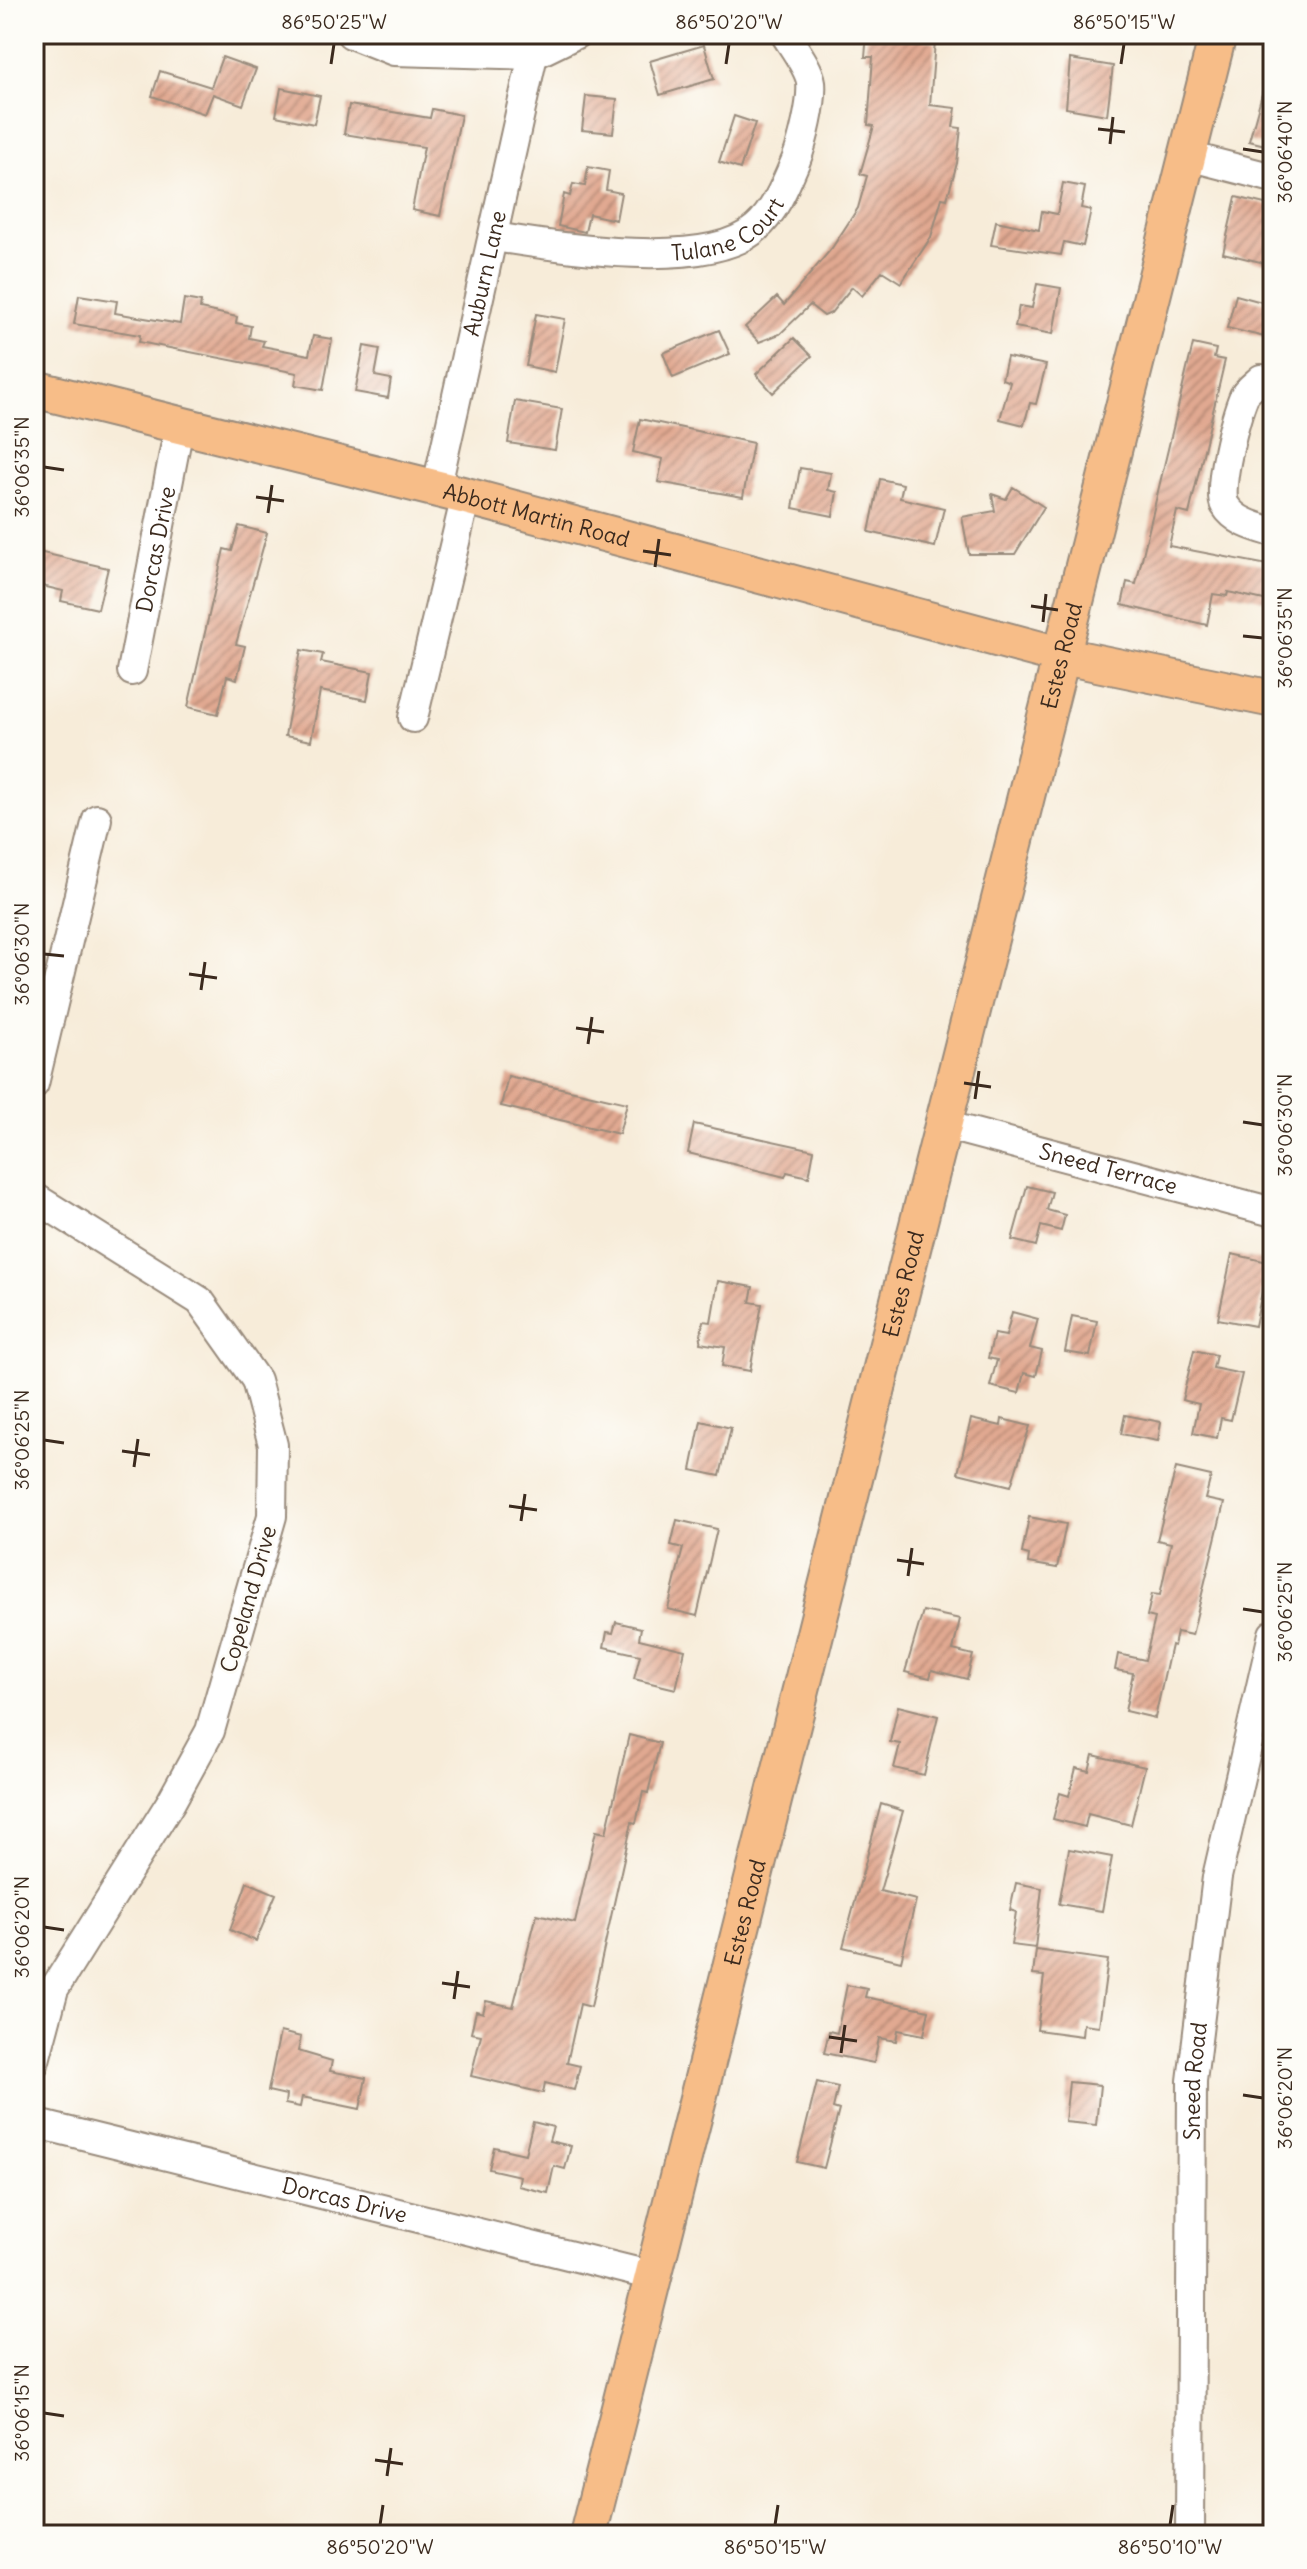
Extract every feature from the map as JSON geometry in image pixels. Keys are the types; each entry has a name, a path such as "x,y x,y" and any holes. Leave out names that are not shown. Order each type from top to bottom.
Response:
{"main road":[{"name":"Estes Road","path":"588,2535 1218,34"},
{"name":"Abbott Martin Road","path":"34,389 451,493 1063,656 1273,699"}],"street":[{"path":"351,34 396,43 533,55 576,34"},
{"name":"Tulane Court","path":"495,237 569,249 681,252 723,247 757,227 785,185 803,144 811,81 785,34"},
{"name":"Auburn Lane","path":"413,718 495,237 533,55"},
{"path":"1188,156 1273,178"},
{"path":"1261,379 1245,394 1221,486 1223,503 1232,514 1246,523 1273,532"},
{"name":"Dorcas Drive","path":"132,671 179,427"},
{"path":"34,1084 97,819"},
{"name":"Sneed Terrace","path":"944,1125 1273,1212"},
{"name":"Copeland Drive","path":"34,1197 200,1301 256,1380 273,1445 272,1516 210,1731 171,1802 54,1989 34,2064"},
{"name":"Sneed Road","path":"1190,2535 1192,2081 1217,1877 1273,1634"},
{"name":"Dorcas Drive","path":"34,2123 653,2276"}],"building":[{"path":"867,34 925,34 924,40 935,41 930,105 956,108 953,127 961,128 957,163 947,199 942,198 931,237 901,283 882,271 862,296 852,287 831,313 824,316 810,305 780,334 759,342 745,327 777,297 784,305 832,248 858,208 867,176 860,174 874,126 868,125 873,57 865,57"},
{"path":"704,45 714,79 660,95 650,61"},
{"path":"222,57 256,69 243,105 213,94 205,114 152,96 160,71 211,87"},
{"path":"1070,59 1113,66 1107,115 1066,108"},
{"path":"1268,72 1273,72 1273,147 1249,141"},
{"path":"281,88 320,96 314,124 276,116"},
{"path":"586,96 617,99 613,133 582,130"},
{"path":"349,105 430,118 432,109 461,115 440,216 412,210 424,147 344,134"},
{"path":"734,116 755,123 740,169 719,162"},
{"path":"588,167 609,171 606,190 621,193 616,220 589,214 585,232 558,226 564,194 570,196 573,184 585,186"},
{"path":"1063,183 1085,187 1081,208 1091,210 1083,246 1064,242 1061,255 991,245 996,221 1039,230 1042,211 1057,214"},
{"path":"1236,197 1273,206 1273,265 1223,253"},
{"path":"1037,284 1061,288 1053,334 1015,327 1019,306 1032,308"},
{"path":"79,295 117,301 115,313 180,324 184,299 201,302 200,309 237,317 236,323 251,326 249,338 264,341 262,346 309,355 313,336 332,339 323,390 295,385 297,373 139,342 140,335 74,324"},
{"path":"1236,295 1273,305 1273,339 1227,328"},
{"path":"536,314 565,319 555,372 526,366"},
{"path":"719,330 730,354 673,378 663,353"},
{"path":"794,338 812,356 773,393 756,374"},
{"path":"1193,344 1216,349 1214,358 1225,360 1189,514 1177,511 1169,546 1273,566 1273,602 1228,592 1227,596 1213,594 1207,625 1122,605 1127,582 1136,584"},
{"path":"364,346 380,349 375,376 391,379 388,398 355,392"},
{"path":"1007,357 1046,365 1036,404 1030,403 1024,425 1000,419 1010,382 1002,379"},
{"path":"515,401 562,409 555,450 508,443"},
{"path":"640,419 753,443 743,497 658,482 663,459 633,452"},
{"path":"800,468 831,473 828,490 837,492 833,516 793,508"},
{"path":"880,479 903,484 900,498 944,508 935,547 869,532"},
{"path":"1013,487 1044,507 1015,554 969,554 962,517 995,511 992,494 1006,499"},
{"path":"239,526 267,533 236,644 245,646 237,679 227,676 218,714 188,707 224,549 232,551"},
{"path":"34,551 108,568 98,609 61,601 63,591 34,584"},
{"path":"301,650 323,654 321,662 372,672 367,700 320,691 311,741 285,736"},
{"path":"508,1076 627,1103 619,1134 501,1106"},
{"path":"694,1124 814,1150 809,1177 787,1172 785,1177 688,1153"},
{"path":"1027,1186 1052,1192 1047,1210 1065,1215 1061,1231 1041,1226 1036,1246 1012,1240"},
{"path":"1232,1254 1268,1262 1255,1326 1218,1319"},
{"path":"718,1281 753,1287 750,1302 762,1304 750,1371 722,1366 725,1347 700,1343 703,1321 711,1322"},
{"path":"1012,1312 1038,1319 1030,1348 1042,1351 1036,1376 1024,1373 1019,1393 990,1386 997,1360 988,1358 994,1334 1006,1336"},
{"path":"1072,1316 1097,1321 1090,1356 1065,1352"},
{"path":"1194,1350 1216,1355 1213,1368 1242,1374 1231,1420 1221,1418 1217,1438 1193,1433 1199,1404 1182,1400"},
{"path":"1125,1415 1161,1422 1158,1441 1121,1434"},
{"path":"971,1419 1001,1426 1002,1419 1030,1426 1011,1486 958,1473"},
{"path":"701,1421 731,1428 720,1476 691,1470"},
{"path":"1176,1468 1211,1476 1205,1499 1224,1503 1192,1635 1177,1632 1174,1646 1171,1645 1155,1718 1125,1711 1133,1673 1115,1670 1118,1654 1145,1660 1155,1618 1147,1616 1152,1594 1160,1595 1171,1543 1157,1540"},
{"path":"1029,1517 1066,1524 1057,1568 1028,1563 1029,1555 1022,1553"},
{"path":"677,1520 717,1529 697,1616 668,1609 683,1548 671,1545"},
{"path":"923,1611 960,1619 953,1650 973,1655 967,1679 932,1670 930,1678 905,1672"},
{"path":"616,1622 641,1628 639,1639 685,1650 676,1689 634,1679 640,1655 604,1647 607,1632 613,1633"},
{"path":"898,1706 938,1716 924,1775 894,1768 900,1744 890,1742"},
{"path":"629,1735 660,1743 648,1793 643,1792 636,1823 632,1822 591,2007 580,2004 567,2063 580,2066 574,2090 545,2083 543,2093 471,2076 481,2035 471,2033 476,2011 483,2013 486,2001 513,2007 537,1914 575,1923 596,1831 606,1833"},
{"path":"1093,1755 1145,1767 1131,1825 1088,1814 1085,1827 1053,1819 1060,1793 1069,1796 1076,1768 1089,1771"},
{"path":"881,1804 903,1811 880,1891 916,1900 901,1961 843,1947"},
{"path":"1069,1849 1112,1857 1102,1911 1059,1904"},
{"path":"247,1882 276,1894 256,1941 230,1930"},
{"path":"1016,1883 1042,1888 1035,1948 1011,1945 1016,1912 1010,1910"},
{"path":"1036,1950 1108,1960 1099,2026 1083,2024 1082,2036 1037,2030 1044,1976 1033,1975"},
{"path":"847,1985 867,1989 865,1997 929,2010 924,2035 898,2030 896,2041 879,2038 874,2063 824,2053 829,2031 837,2033"},
{"path":"280,2032 301,2037 298,2051 332,2061 330,2071 366,2078 360,2109 302,2097 300,2107 285,2104 286,2095 268,2091"},
{"path":"817,2082 838,2087 833,2108 839,2110 824,2168 797,2162"},
{"path":"1069,2082 1100,2085 1096,2125 1065,2122"},
{"path":"533,2122 553,2127 549,2141 571,2146 565,2169 554,2166 548,2193 518,2186 520,2176 489,2169 494,2147 525,2154"}]}
